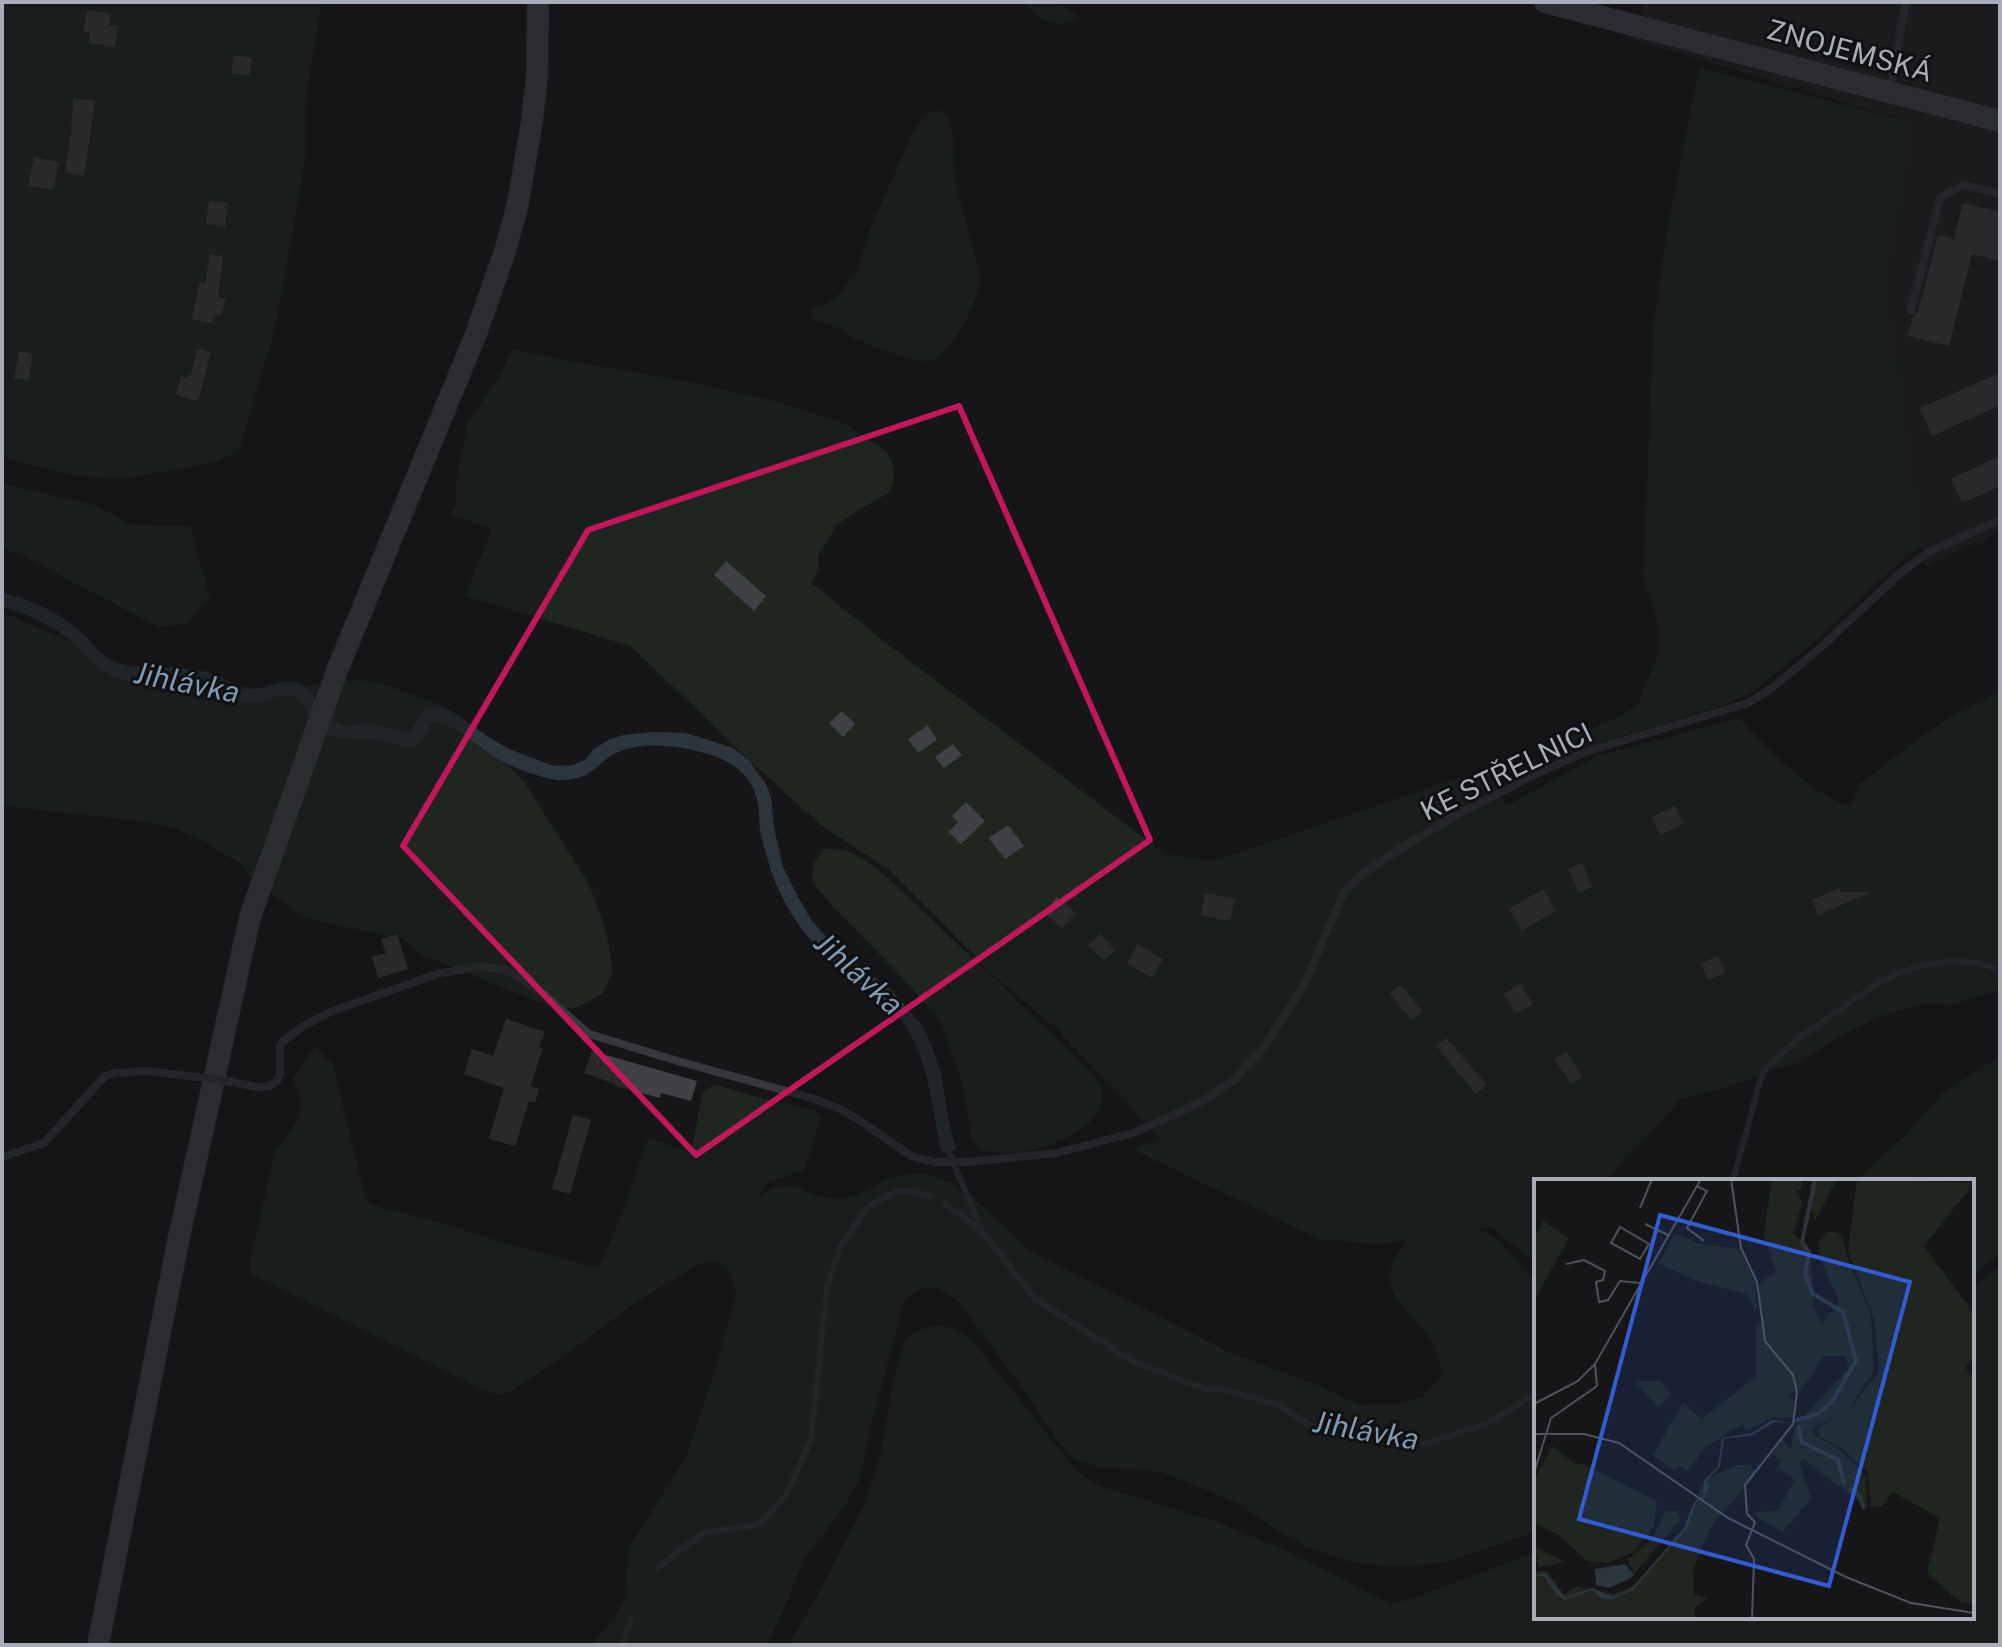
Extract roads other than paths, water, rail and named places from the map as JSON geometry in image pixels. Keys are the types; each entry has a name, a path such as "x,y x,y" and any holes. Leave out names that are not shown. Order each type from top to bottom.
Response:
{"main road":[{"path":"98,1645 179,1237 250,917 338,668 492,293 517,208 532,121 537,77 538,2"},
{"name":"ZNOJEMSKÁ","path":"1545,2 2000,121"}],"lane":[{"path":"1889,92 1906,2"},
{"path":"1911,310 1940,198 1963,185 2000,194"},
{"name":"KE STŘELNICI","path":"215,1079 258,1087 270,1086 280,1074 280,1047 283,1041 305,1025 330,1012 437,974 483,966 508,971 541,992 589,1034 815,1099 859,1120 911,1156 934,1162 967,1162 1057,1153 1136,1132 1201,1102 1234,1080 1265,1046 1304,985 1344,892 1365,872 1455,816 1585,752 1748,703 1772,688 1818,650 1897,576 1928,552 2000,520"},
{"path":"2,1157 44,1143 105,1076 145,1071 215,1079"}],"water":[{"path":"2,593 32,602 61,617 115,663 207,672 246,689 294,682 307,689 325,714 345,725 373,724 410,733 426,709 442,707 509,749 554,766 572,765 585,760 594,749 610,739 653,732 685,733 733,748 749,760 767,786 783,867 812,921 847,956 892,991 921,1024 941,1074 956,1149 942,1153 924,1067 901,1020 884,1002 824,955 793,916 771,871 760,830 759,808 751,784 727,762 688,749 639,747 612,755 583,776 556,780 506,763 458,731 440,723 433,722 421,742 411,747 377,739 336,737 320,730 294,696 284,695 256,703 234,699 199,685 120,679 97,667 58,631 2,607"}],"waterway":[{"name":"Jihlávka","path":"1734,1179 1766,1068 1799,1038 1875,985 1919,966 1949,961 1979,963 2000,971"},
{"name":"Jihlávka","path":"946,1145 982,1231 1035,1299 1134,1362 1205,1389 1222,1389 1278,1405 1311,1426 1353,1425 1424,1444 1488,1423 1534,1395"},
{"path":"657,1568 703,1533 757,1525 786,1495 811,1440 827,1286 841,1245 869,1206 897,1191 930,1196"},
{"path":"945,1204 981,1230"},
{"path":"622,1645 632,1618"}]}
